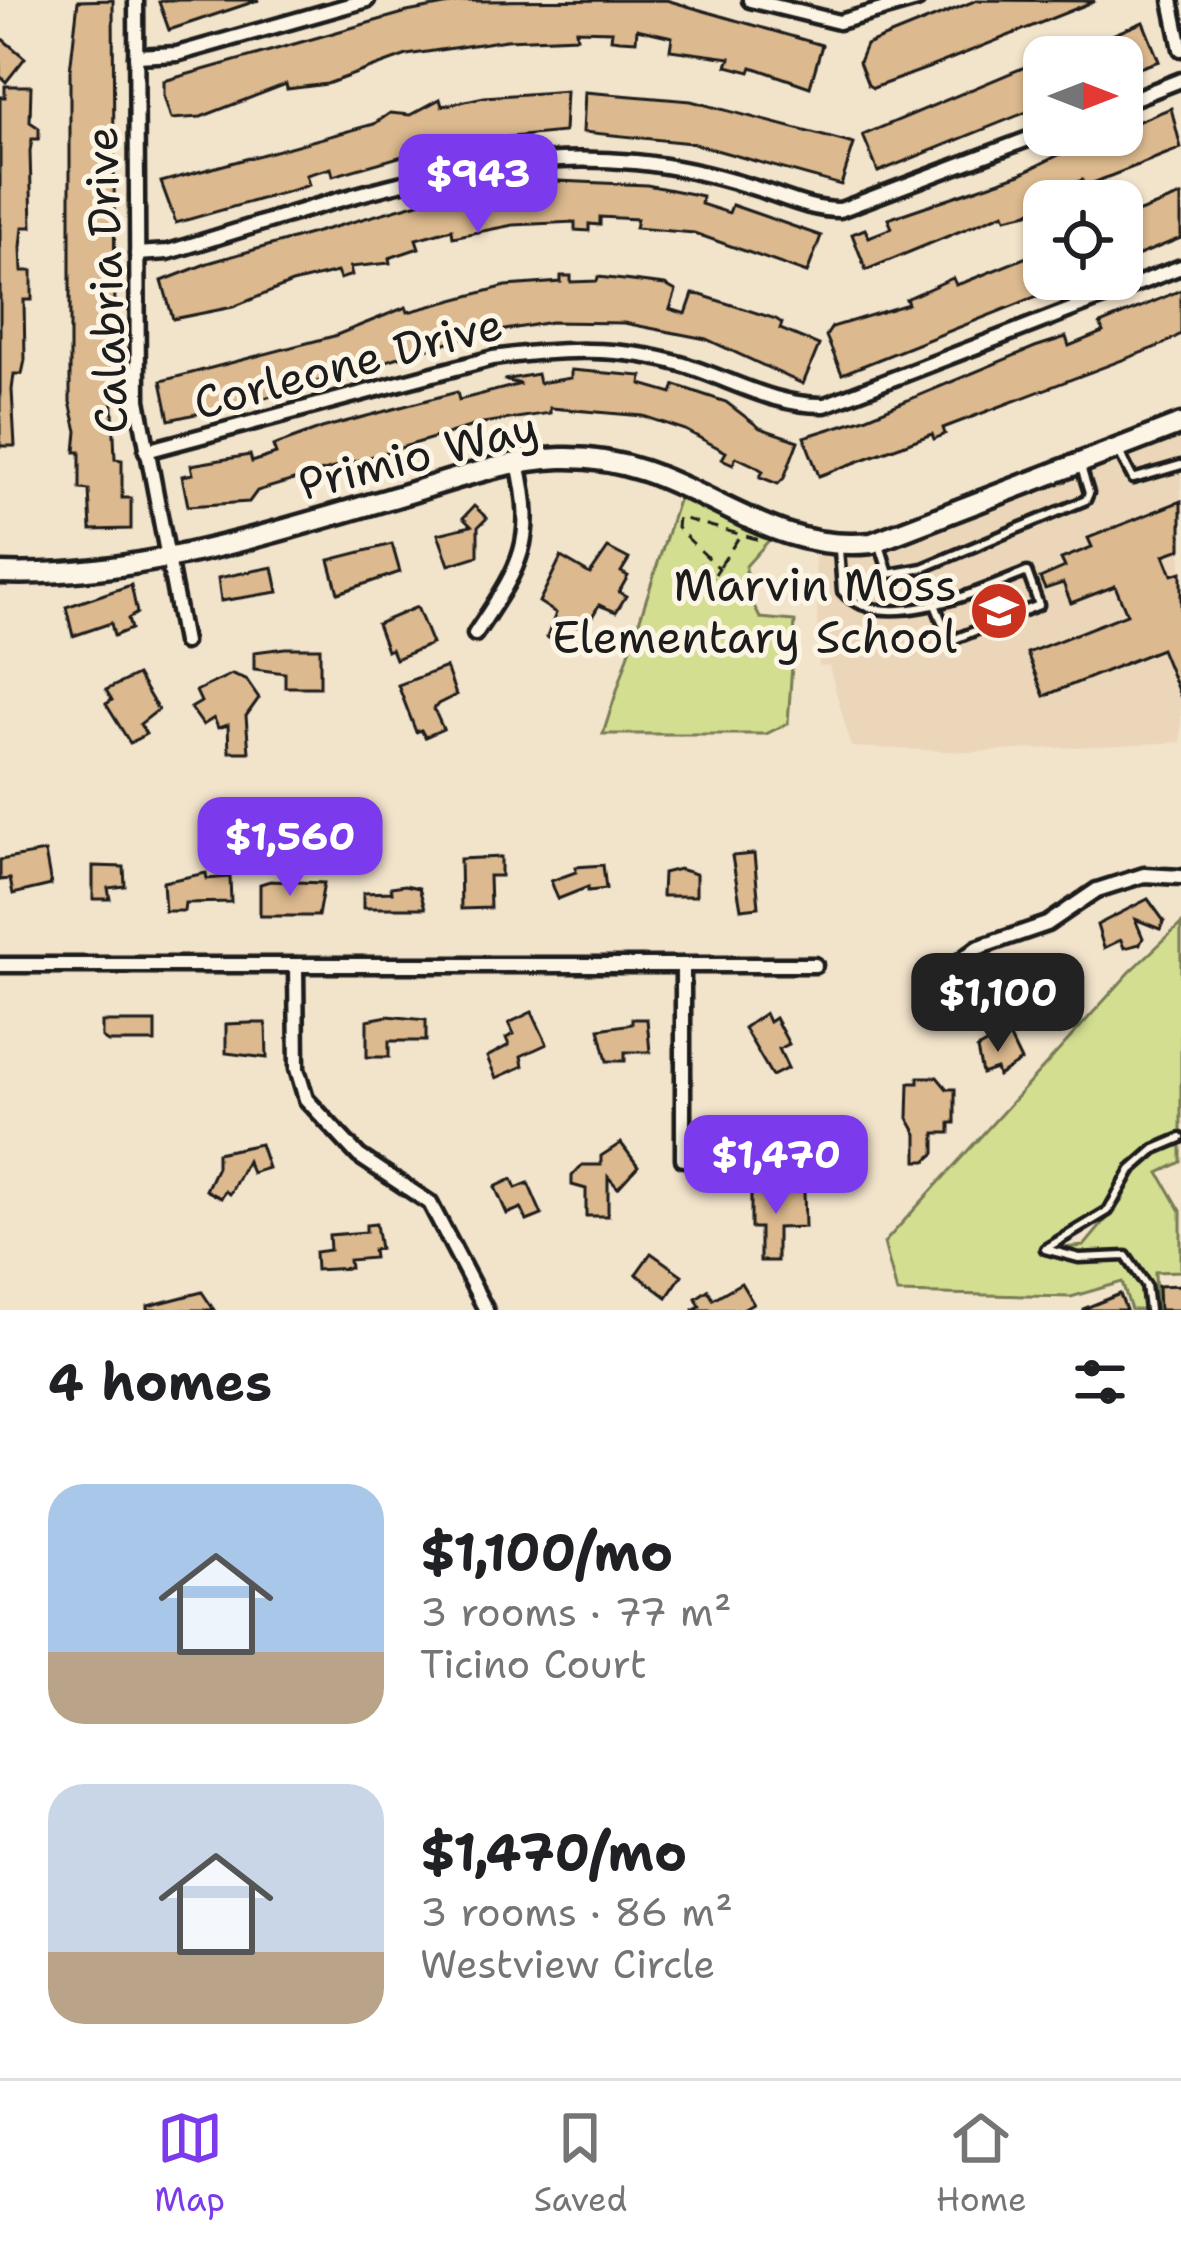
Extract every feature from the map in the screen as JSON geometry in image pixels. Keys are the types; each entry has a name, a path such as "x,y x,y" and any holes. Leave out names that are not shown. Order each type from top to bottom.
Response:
{"street":[{"name":"Calabria Drive","path":"136,0 138,400 184,642"},
{"path":"136,56 176,54 367,0"},
{"path":"750,0 854,21 917,0"},
{"path":"1171,0 1181,50"},
{"path":"1143,95 1181,80"},
{"path":"137,254 168,252 436,175 516,161 598,159 680,169 808,207 840,210 1023,142"},
{"name":"Corleone Drive","path":"146,452 494,358 541,351 637,354 679,363 794,406 825,405 1181,267"},
{"name":"Primio Way","path":"0,574 76,574 242,542 518,463 584,458 632,464 671,477 752,527 838,545 879,541 1181,424"},
{"path":"475,634 524,556 528,517 518,463"},
{"path":"924,988 976,948 1047,924 1097,890 1144,875 1181,878"},
{"path":"0,965 815,965"},
{"path":"296,965 297,1070 306,1099 359,1156 430,1203 486,1310"},
{"path":"683,965 683,1159"}],"lane":[{"path":"1117,449 1133,479 1181,465"},
{"path":"879,541 889,574 923,568 1086,500 1089,490 1079,464"},
{"path":"838,545 839,584 852,601 867,607 937,607 1027,572 1039,605 950,641 937,607"},
{"path":"1149,1310 1146,1285 1126,1256 1079,1258 1045,1249 1108,1210 1131,1170 1155,1149 1181,1138"}],"path":[{"path":"719,568 676,528 678,517 752,527"},
{"path":"715,574 701,564 692,577 706,587 752,527"},
{"path":"708,569 713,562"}],"shaded area":[{"name":"Marvin Moss Elementary School","path":"1181,437 1181,742 971,752 851,747 829,666 819,666 815,555 866,556 898,548"}],"green space":[{"path":"681,491 771,538 746,566 746,590 760,618 795,621 788,723 766,734 603,734"},
{"path":"1181,924 1181,1162 1159,1173 1181,1211 1181,1271 1155,1272 1156,1310 1131,1310 1122,1282 1071,1297 897,1293 884,1243 1130,972","holes":["1124,1198 1084,1246 1051,1249"]}],"building":[{"path":"113,0 115,320 114,335 110,335 115,459 122,460 122,498 131,498 131,529 91,530 89,490 80,489 80,452 75,452 77,431 70,402 70,71 78,1"},
{"path":"166,0 259,0 169,30 159,2"},
{"path":"666,0 822,45 810,87 752,67 750,72 727,66 730,58 670,50 672,37 637,29 636,41 611,39 612,31 576,30 577,37 506,40 407,55 327,84 287,89 286,84 201,117 171,119 164,96 164,81 407,12 466,1"},
{"path":"977,0 1095,1 928,68 873,88 868,85 859,62 866,45"},
{"path":"1143,22 1159,61 1143,67 1143,36 1110,36"},
{"path":"0,37 25,58 6,82 0,76"},
{"path":"1023,68 1023,113 878,172 863,135"},
{"path":"5,86 31,86 30,122 39,128 39,139 32,139 30,151 32,227 23,227 21,247 22,271 32,271 32,300 24,300 25,360 22,374 14,374 12,390 15,446 0,446 0,97 5,97"},
{"path":"566,91 564,132 448,143 333,176 331,168 306,175 309,185 176,223 161,182 374,124 390,113 410,115 440,99 442,106 484,97"},
{"path":"585,92 691,101 854,144 841,185 691,143 583,132"},
{"path":"1171,108 1181,148 1101,180 1023,180 1023,214 1006,218 1004,213 866,270 852,234 865,229 869,237 892,228 888,219 1020,174 1056,156 1143,156 1143,119"},
{"path":"558,181 647,185 702,196 701,204 729,213 732,205 821,236 807,273 694,233 635,228 637,219 600,217 600,225 589,224 589,231 575,230 575,222 513,225 453,237 452,229 416,239 419,248 389,258 390,263 350,267 352,275 340,279 337,272 292,283 233,307 173,319 162,281 208,263 443,196"},
{"path":"1181,196 1181,238 1143,253 1143,211"},
{"path":"1023,258 1023,300 1027,300 842,374 826,336 832,327 908,304 906,299 953,278 956,285"},
{"path":"561,276 571,276 571,282 597,281 598,277 665,285 676,291 670,309 686,314 693,294 701,295 776,319 782,323 780,329 819,345 803,384 706,339 624,323 551,322 465,337 258,400 169,420 161,381 334,336 406,307 408,312 506,286 561,282"},
{"path":"1181,290 1181,334 1162,345 943,428 945,434 934,439 932,434 819,476 804,437 865,418 1035,347 1066,337 1069,346 1103,332 1100,324"},
{"path":"571,370 642,376 641,384 672,393 675,385 726,402 760,428 798,441 784,478 778,484 760,477 763,471 755,466 736,457 733,464 722,459 726,452 685,430 643,416 550,408 550,413 483,423 257,491 249,502 188,506 182,476 193,474 191,465 250,455 252,462 276,454 273,446 322,428 457,392 459,400 521,384 504,380 537,374 539,383 571,378"},
{"path":"1181,501 1181,549 1164,555 1172,575 1181,572 1181,698 1161,649 1044,696 1027,653 1127,614 1115,586 1071,603 1063,583 1045,589 1040,578 1065,567 1061,559 1092,547 1088,538"},
{"path":"474,506 487,518 478,527 478,556 449,565 438,534 471,526 463,518"},
{"path":"392,544 400,572 338,593 329,560"},
{"path":"608,548 629,559 621,572 628,576 619,592 626,596 616,612 599,605 572,651 547,637 556,613 539,602 561,557 590,574"},
{"path":"273,567 278,592 221,601 218,578"},
{"path":"131,585 137,613 128,619 131,629 114,636 111,623 73,636 66,607"},
{"path":"417,607 432,644 395,659 377,624"},
{"path":"320,648 320,687 285,687 285,673 254,669 254,652"},
{"path":"446,667 456,695 434,709 443,729 425,737 421,730 416,732 398,685"},
{"path":"232,674 246,679 259,698 246,716 249,752 229,752 228,725 218,728 214,718 203,725 191,708 201,702 196,691"},
{"path":"137,675 158,710 140,724 146,734 130,743 106,704 112,700 106,690"},
{"path":"45,852 51,885 13,894 10,879 0,880 0,860"},
{"path":"754,854 759,907 741,909 732,856"},
{"path":"501,857 501,876 489,876 490,908 461,909 460,859"},
{"path":"603,865 606,889 588,891 588,887 558,899 551,881 576,872 576,867"},
{"path":"93,866 124,867 125,886 108,888 110,899 93,899"},
{"path":"679,869 696,874 696,896 662,896 663,873"},
{"path":"206,873 207,879 230,877 231,902 185,903 184,911 165,911 163,882"},
{"path":"324,883 318,916 260,916 260,884"},
{"path":"391,887 419,888 425,908 363,908 363,893 392,892"},
{"path":"1148,899 1164,921 1160,929 1135,919 1143,938 1140,944 1124,948 1121,940 1104,948 1097,925"},
{"path":"1046,960 1076,981 1067,993 1015,998 1013,983 1041,977 1048,972"},
{"path":"532,1012 547,1044 521,1056 523,1066 496,1078 487,1057 509,1045 506,1038 514,1034 509,1023"},
{"path":"765,1013 769,1022 775,1018 789,1044 779,1049 788,1068 772,1076 744,1028"},
{"path":"388,1016 426,1020 426,1041 389,1041 389,1057 367,1057 367,1020"},
{"path":"632,1019 647,1019 650,1052 625,1052 625,1061 607,1061 599,1029 632,1024"},
{"path":"102,1022 155,1022 155,1042 108,1042 102,1038"},
{"path":"266,1023 267,1058 226,1053 226,1024"},
{"path":"1007,1032 1021,1061 998,1076 996,1069 982,1074 977,1049"},
{"path":"918,1077 937,1077 947,1089 955,1089 955,1123 950,1123 950,1133 935,1133 935,1153 926,1161 917,1161 917,1134 908,1118 909,1083 918,1083"},
{"path":"621,1143 638,1166 618,1188 608,1177 608,1216 586,1216 586,1189 572,1185 572,1176 582,1165 601,1165 601,1156"},
{"path":"260,1144 268,1168 252,1173 247,1161 230,1194 225,1191 221,1198 206,1190 217,1167 217,1153"},
{"path":"512,1179 516,1188 528,1183 542,1215 527,1221 521,1208 507,1214 495,1187"},
{"path":"751,1191 804,1191 805,1227 777,1228 777,1261 760,1261 760,1228 751,1228"},
{"path":"376,1224 380,1249 373,1250 374,1258 349,1260 350,1268 316,1270 315,1252 330,1250 329,1235 366,1232 366,1225"},
{"path":"651,1253 682,1275 667,1297 636,1274"},
{"path":"741,1283 753,1303 741,1310 692,1310 700,1306 696,1298 708,1290 713,1299"},
{"path":"1181,1285 1181,1310 1159,1310 1158,1286"},
{"path":"202,1292 214,1310 148,1310 148,1306"},
{"path":"1120,1294 1126,1310 1083,1310 1083,1309"}],"place":[{"name":"Marvin Moss Elementary School","path":"999,611"}]}
